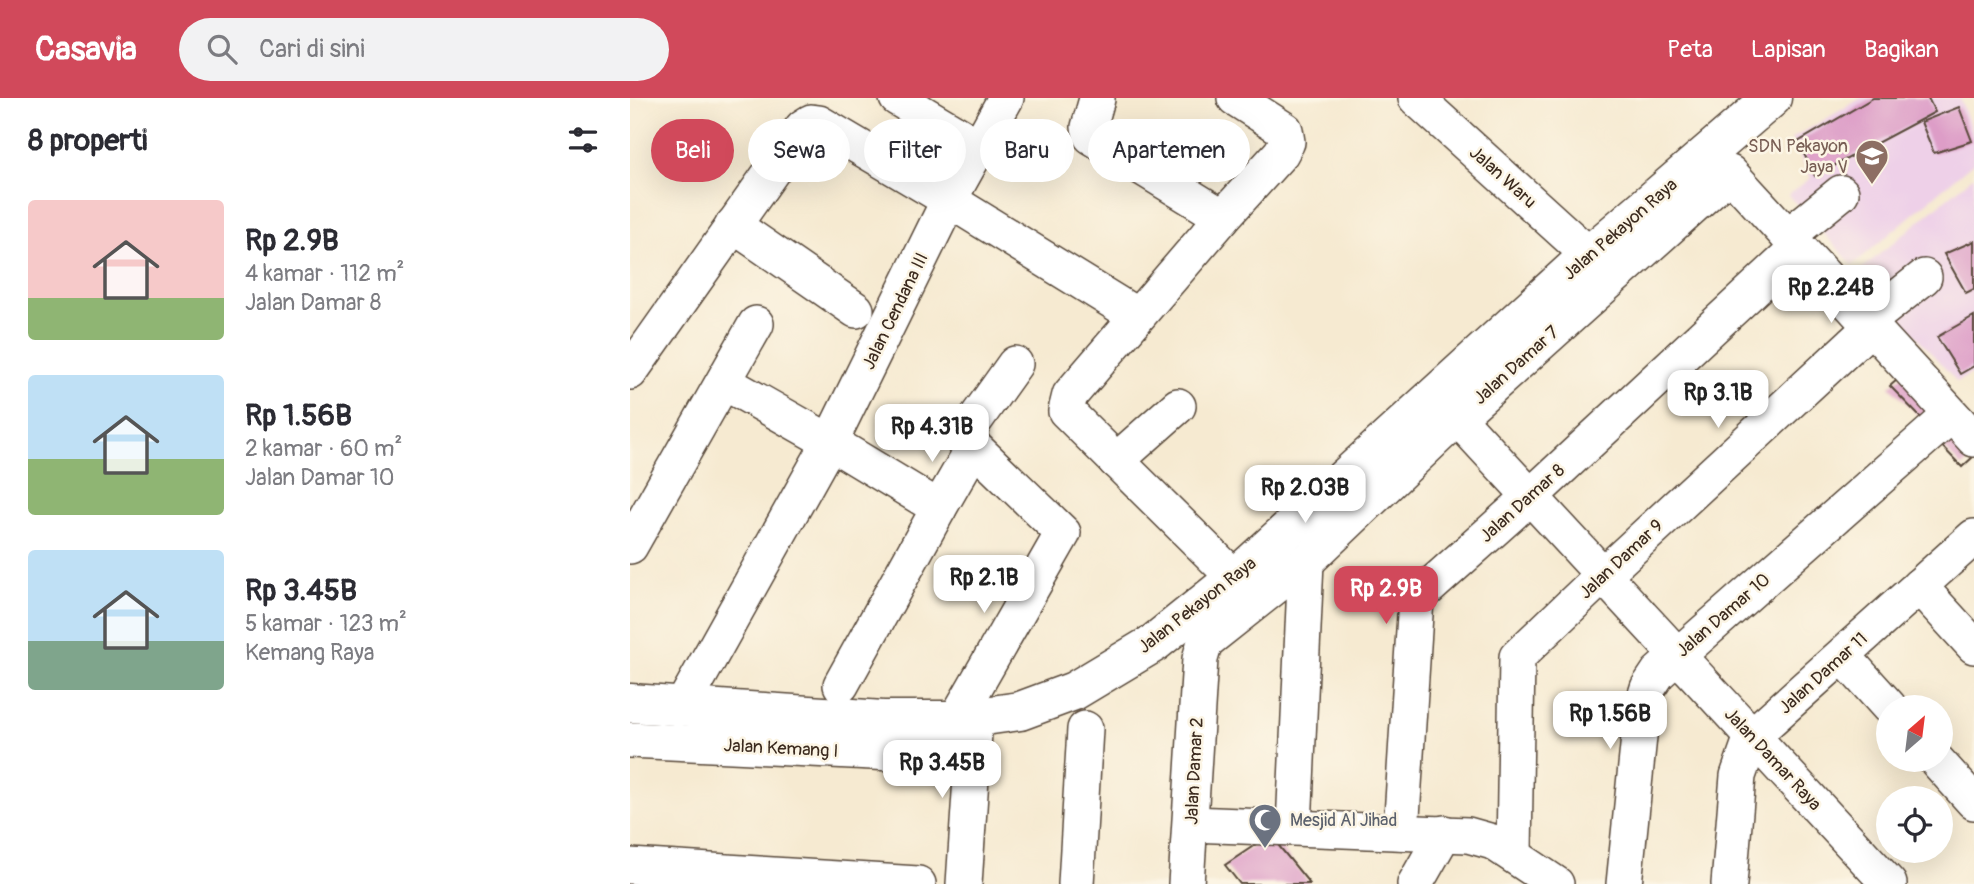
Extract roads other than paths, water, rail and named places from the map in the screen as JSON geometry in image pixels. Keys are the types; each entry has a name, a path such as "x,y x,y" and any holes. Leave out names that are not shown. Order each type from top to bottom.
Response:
{"main road":[{"name":"Jalan Pekayon Raya","path":"630,703 883,720 965,720 1020,711 1073,691 1154,643 1446,406 1589,255 1772,98"}],"street":[{"path":"897,98 979,147"},
{"name":"Jalan Cendana III","path":"682,707 830,442 949,200 1006,98"},
{"path":"1235,578 1066,411 1070,395 1281,153 1287,142 1285,130 1236,98"},
{"name":"Jalan Waru","path":"1416,98 1589,255"},
{"path":"1097,99 1090,127 1091,136 1223,217"},
{"path":"630,372 803,127 811,122 819,123 949,200 1137,316"},
{"name":"Jalan Damar 7","path":"1200,659 1205,642 1307,562 1446,406 1730,173 1793,242"},
{"name":"Jalan Damar 8","path":"1401,832 1416,599 1530,497 1841,193"},
{"path":"733,225 856,310"},
{"path":"1793,242 1962,427"},
{"name":"Jalan Damar 9","path":"1514,855 1517,657 1869,325 1924,277"},
{"path":"630,546 756,324"},
{"path":"964,884 974,757 965,720 1063,534 974,447 968,434 1015,363"},
{"path":"724,382 939,508"},
{"path":"1116,461 1178,406"},
{"name":"Jalan Damar Raya","path":"1446,406 1889,884"},
{"name":"Jalan Damar 10","path":"1624,884 1642,707 1648,688 1658,673 1962,427"},
{"path":"841,685 974,447"},
{"name":"Jalan Damar 11","path":"1729,884 1738,776 1752,736 1974,537"},
{"path":"1294,827 1307,562"},
{"path":"1919,586 1974,646"},
{"path":"1843,656 1878,695"},
{"name":"Jalan Damar 2","path":"1186,884 1200,659"},
{"path":"1076,884 1085,729"},
{"name":"Jalan Kemang I","path":"630,740 974,757"},
{"path":"1947,772 1974,802"},
{"path":"1191,824 1468,835 1493,842 1556,884"},
{"path":"1415,884 1444,833"},
{"path":"630,866 918,884"}],"place":[{"name":"SDN Pekayon Jaya V","path":"1872,186"},
{"name":"Mesjid Al Jihad","path":"1265,850"}]}
